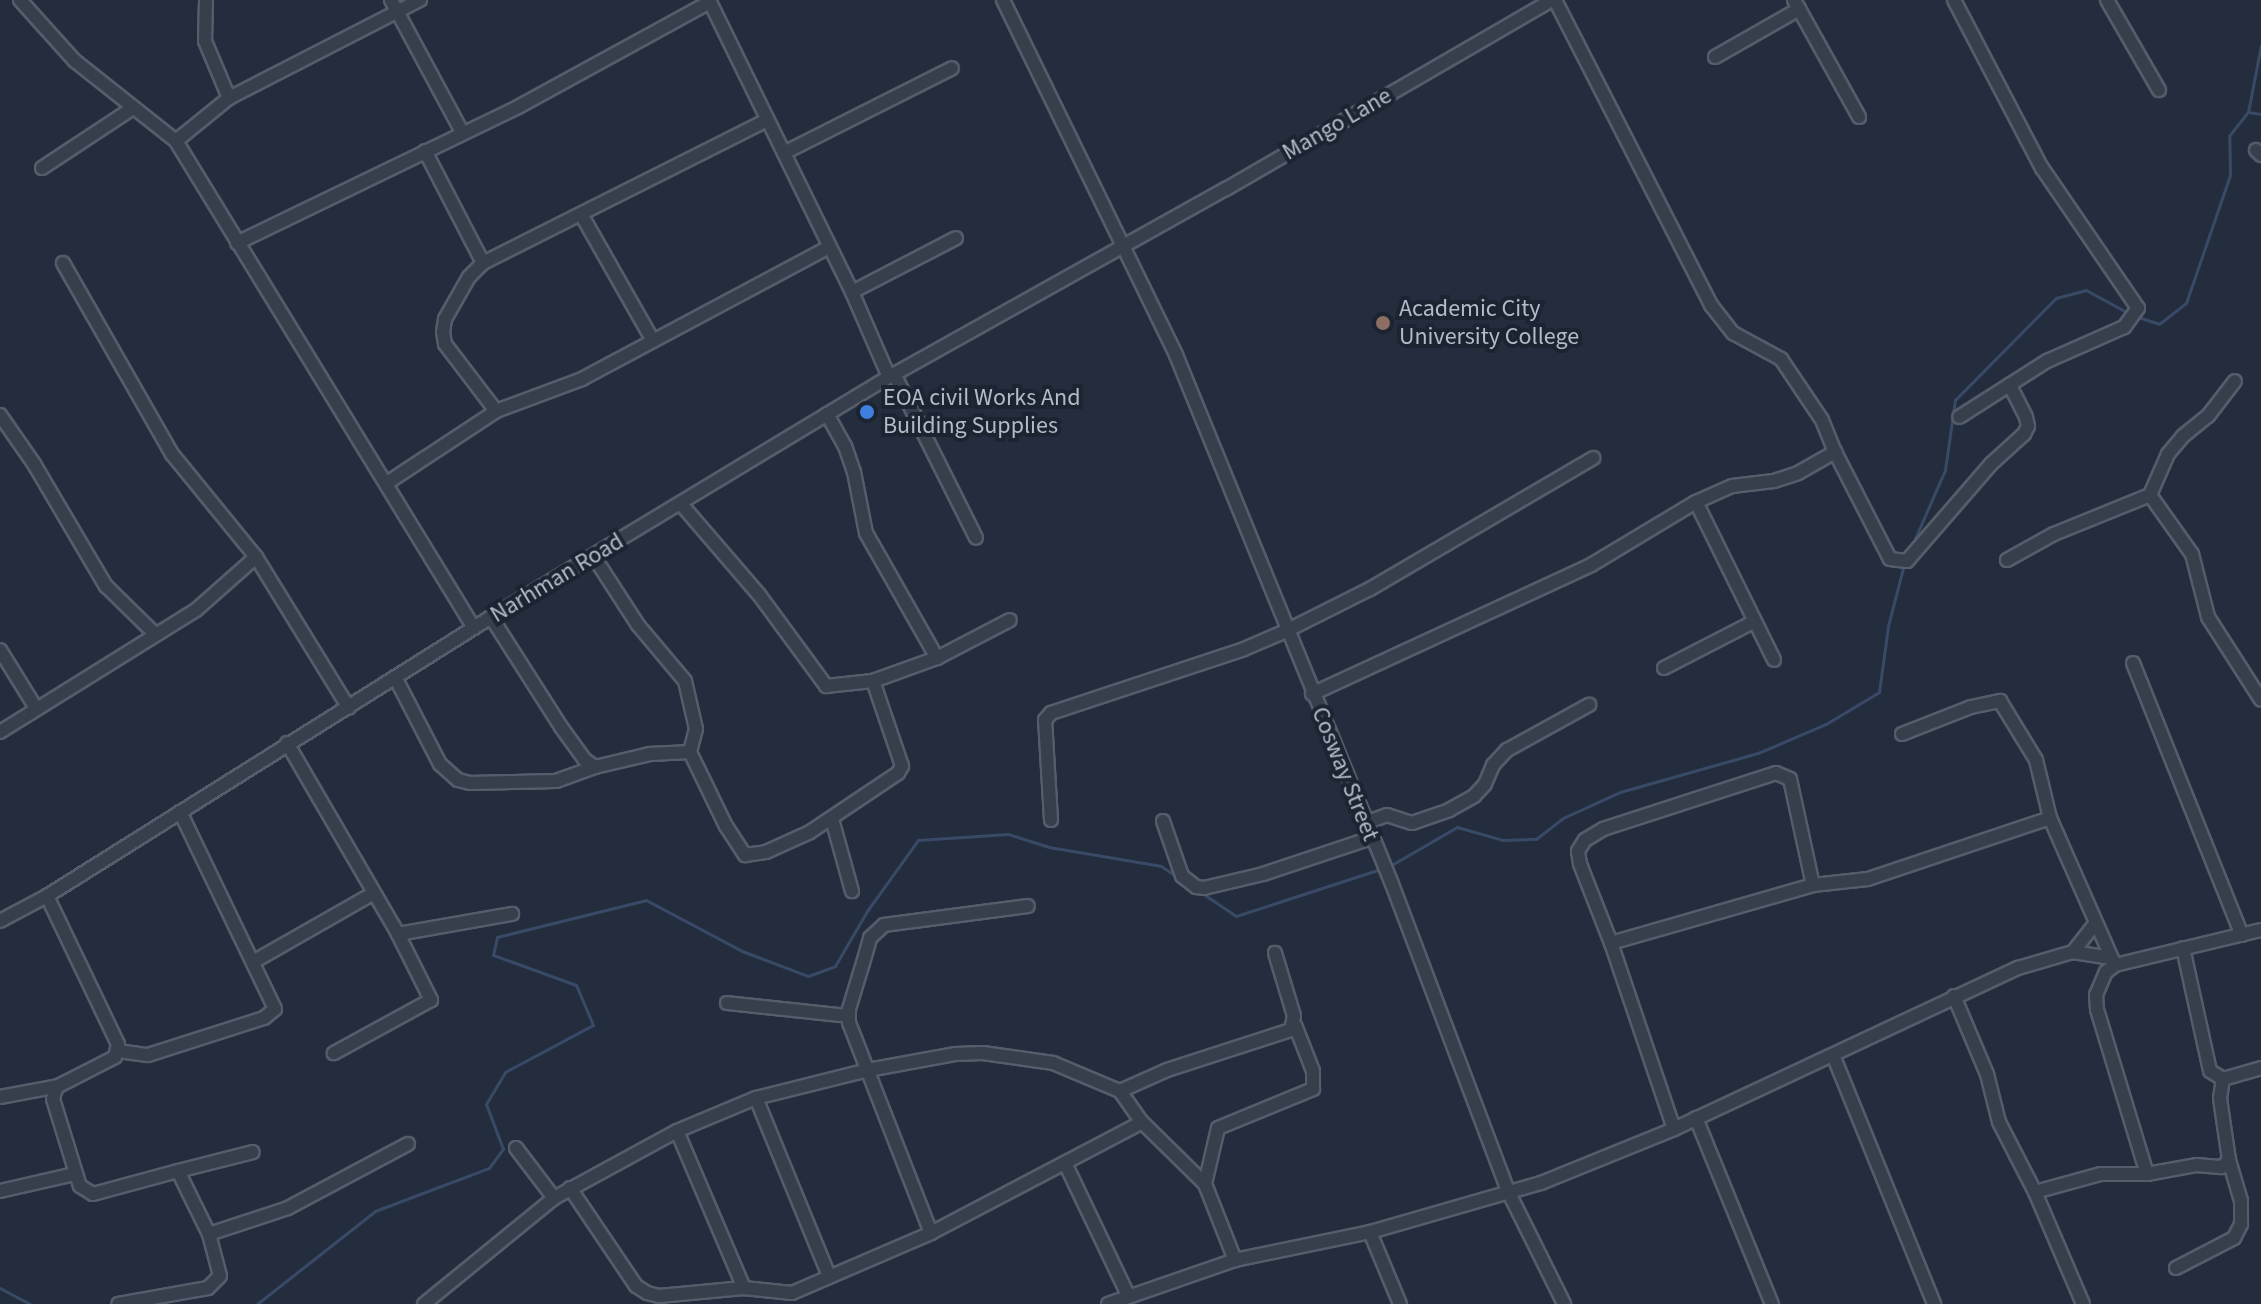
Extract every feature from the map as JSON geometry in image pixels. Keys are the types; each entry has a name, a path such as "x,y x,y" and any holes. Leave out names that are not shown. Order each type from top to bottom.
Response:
{"street":[{"path":"20,0 75,61 176,141 474,628"},
{"path":"206,0 205,41 229,98"},
{"path":"176,141 229,98 394,6 420,0"},
{"name":"Cosway Street","path":"1003,0 1181,367 1286,631 1392,884 1509,1193 1564,1304"},
{"path":"1554,0 1711,305 1733,333 1781,359 1822,420 1890,559 1907,561 1991,464 2024,434 2028,426 2026,417 2010,385"},
{"name":"Mango Lane","path":"1121,246 1554,0"},
{"path":"1954,0 2042,168 2138,308 2124,327 2047,361 1959,417"},
{"path":"2107,0 2159,90"},
{"path":"237,243 518,107 710,1 892,376 976,538"},
{"path":"1715,57 1797,4 1859,117"},
{"path":"394,6 462,132"},
{"path":"784,153 952,68"},
{"path":"42,168 133,108"},
{"path":"496,411 445,344 443,332 451,308 469,277 483,263 767,120"},
{"path":"425,151 483,263"},
{"path":"581,214 652,339"},
{"path":"852,292 956,238"},
{"name":"Narhman Road","path":"0,921 47,896 287,743 827,414 1121,246"},
{"path":"387,483 496,411 582,379 829,247"},
{"path":"63,263 172,454 256,557 349,708"},
{"path":"2007,560 2054,534 2150,495 2168,454 2183,436 2208,416 2235,381"},
{"path":"827,414 845,446 854,472 866,533 937,658"},
{"path":"0,415 34,464 106,586 155,634"},
{"path":"1312,694 1591,565 1696,502 1732,486 1774,481 1798,473 1835,452"},
{"path":"1051,820 1045,720 1051,713 1244,649 1286,631 1370,589 1593,458"},
{"path":"2150,495 2192,554 2208,617 2261,700"},
{"path":"1696,502 1774,660"},
{"path":"681,504 760,596 820,682 840,687 873,681 937,658 1010,620"},
{"path":"0,732 196,610 256,557"},
{"path":"594,557 638,625 685,681 696,729 690,752 726,826 745,855 790,843 892,779 902,766 873,681"},
{"path":"491,617 561,727 585,760 595,767"},
{"path":"1664,668 1755,621"},
{"path":"0,650 36,708"},
{"path":"2133,663 2242,935"},
{"path":"395,677 440,764 458,780 490,785 556,781 595,767 667,751 690,752"},
{"path":"1902,734 1971,707 2000,701 2036,760 2050,818 2113,962"},
{"path":"1365,823 1387,815 1412,823 1449,810 1474,796 1485,784 1493,765 1507,750 1589,705"},
{"path":"287,743 398,934 431,1000 334,1053"},
{"path":"1674,1129 1578,851 1585,840 1603,829 1776,773 1790,779 1813,885"},
{"path":"118,1051 148,1055 264,1018 275,1009 180,812"},
{"path":"1611,943 1813,885 1868,879 2050,818"},
{"path":"832,819 852,891"},
{"path":"1163,821 1182,876 1196,887 1204,888 1263,874 1372,840"},
{"path":"253,962 374,893"},
{"path":"47,896 118,1051"},
{"path":"931,1233 848,1016 870,938 879,927 1028,906"},
{"path":"398,934 512,914"},
{"path":"2073,952 2095,924"},
{"path":"1108,1304 1235,1260 1370,1232 1509,1193 1674,1129 2018,968 2073,952 2113,962 2261,930"},
{"path":"2183,948 2210,1071 2223,1079 2261,1068"},
{"path":"1205,1184 1218,1128 1313,1089 1313,1071 1295,1025 1275,953"},
{"path":"2113,962 2100,982 2097,1009 2147,1174"},
{"path":"1954,996 1987,1074 1999,1122 2035,1192 2083,1304"},
{"path":"727,1003 848,1016"},
{"path":"1120,1091 1167,1070 1291,1030 1295,1025"},
{"path":"0,1097 58,1086 115,1057 118,1051"},
{"path":"424,1304 554,1198 677,1131 756,1098 868,1070 955,1054 983,1053 1056,1064 1120,1091 1142,1122 1205,1184 1235,1260"},
{"path":"1833,1055 1934,1304"},
{"path":"2176,1268 2234,1238 2241,1224 2241,1201 2229,1160 2220,1098 2223,1079"},
{"path":"58,1086 53,1099 75,1174 80,1186 93,1194 253,1152"},
{"path":"756,1098 829,1276"},
{"path":"1696,1118 1772,1304"},
{"path":"570,1188 636,1286 647,1293 659,1296 744,1288 791,1299 829,1276 931,1233 1142,1122"},
{"path":"677,1131 744,1288"},
{"path":"209,1234 288,1208 408,1144"},
{"path":"516,1148 554,1198"},
{"path":"2035,1192 2101,1174 2147,1174 2197,1165 2222,1167 2229,1160"},
{"path":"1065,1163 1129,1297"},
{"path":"118,1304 214,1285 220,1276 209,1234 178,1171"},
{"path":"0,1191 75,1174"},
{"path":"1370,1232 1400,1304"}],"waterway":[{"path":"2248,112 2261,45"},
{"path":"2135,316 2159,324 2186,303 2230,175 2229,136 2248,112 2261,114"},
{"path":"1910,550 1945,470 1955,400 2056,298 2086,290 2128,313"},
{"path":"1388,867 1457,827 1503,840 1536,839 1563,818 1620,792 1758,753 1826,724 1879,692 1888,626 1904,564"},
{"path":"257,1304 375,1211 489,1168 503,1149 486,1104 505,1072 593,1025 576,985 493,955 497,937 646,900 742,951 808,976 835,966 867,911 918,840 1008,834 1049,847 1161,866 1176,876"},
{"path":"1202,893 1236,916 1381,869"},
{"path":"0,1288 30,1304"}],"place":[{"name":"Academic City University College","path":"1383,323"},
{"name":"EOA civil Works And Building Supplies","path":"867,412"}]}
